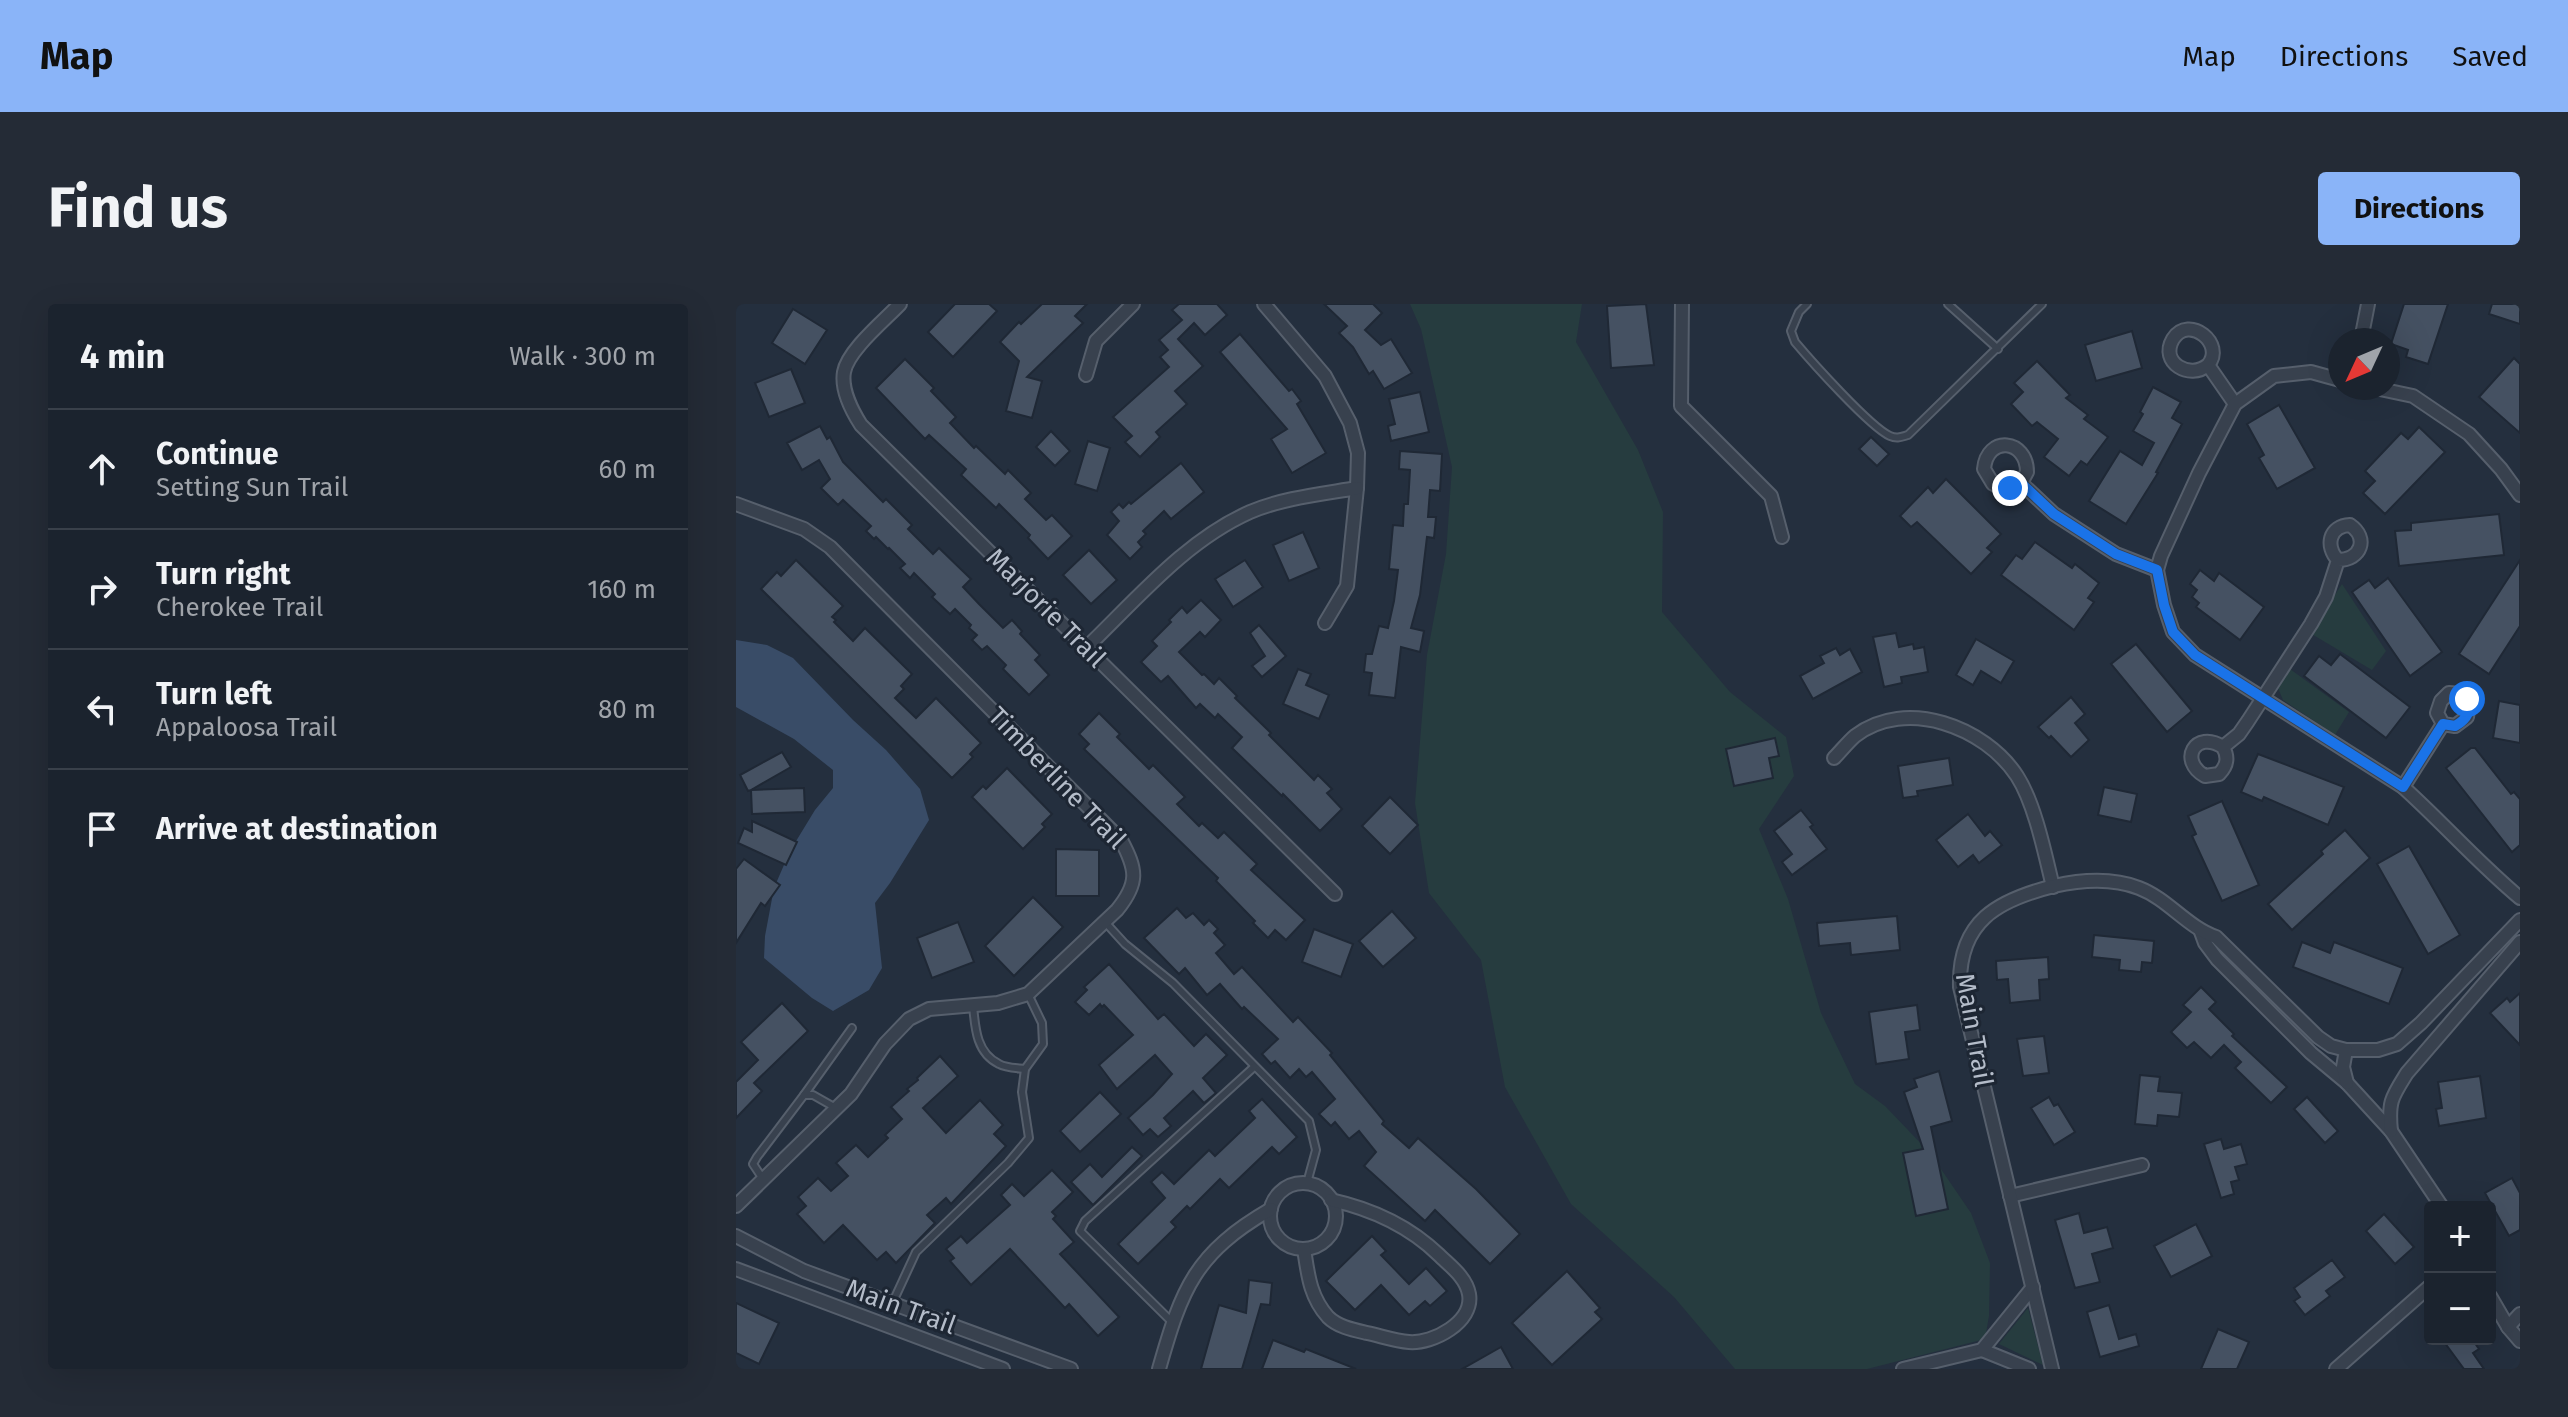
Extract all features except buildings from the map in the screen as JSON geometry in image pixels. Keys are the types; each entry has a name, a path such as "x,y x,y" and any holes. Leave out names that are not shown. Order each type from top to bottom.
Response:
{"street":[{"name":"Marjorie Trail","path":"900,304 853,353 844,373 849,407 861,425 1335,894"},
{"path":"1086,375 1096,341 1133,304"},
{"path":"1264,304 1325,376 1350,423 1358,453 1347,586 1325,623"},
{"path":"1682,304 1681,406 1771,496 1782,537"},
{"path":"2363,328 2368,304"},
{"path":"2208,365 2235,404"},
{"path":"2328,377 2311,372 2274,376 2235,404 2199,473 2157,570 2173,632 2195,655 2403,787 2487,871 2520,898"},
{"path":"2400,393 2413,396 2469,434 2520,495"},
{"path":"2021,483 2054,514 2116,554 2157,570"},
{"path":"1086,648 1195,543 1251,511 1357,488"},
{"name":"Timberline Trail","path":"736,504 804,529 830,547 1121,840 1133,862 1134,879 1129,895 1105,922 1028,994 998,1003 929,1009 909,1019 885,1044 851,1094 736,1206"},
{"path":"2223,747 2239,734 2326,597 2338,560"},
{"path":"1834,758 1856,735 1882,723 1913,718 1953,724 1983,740 2017,776 2037,824 2053,887"},
{"path":"2403,787 2443,724"},
{"name":"Main Trail","path":"2052,1369 1964,1006 1960,969 1968,942 1979,923 1991,911 2015,897 2053,887 2088,881 2138,888 2172,907 2201,932 2216,937 2318,1037 2331,1046 2346,1050"},
{"path":"2347,1083 2343,1067 2346,1050 2378,1050 2397,1044 2520,920"},
{"name":"Main Trail","path":"2201,932 2217,959 2311,1053 2347,1083 2391,1131 2438,1201"},
{"path":"2391,1131 2389,1110 2392,1097 2407,1073 2520,942"},
{"path":"2467,974 2482,988"},
{"path":"2010,1196 2142,1165"},
{"path":"1307,1183 1317,1187 1331,1200 1336,1212 1335,1223 1331,1233 1314,1247 1293,1247 1276,1235 1271,1225 1271,1209 1278,1195 1286,1188 1307,1183"},
{"path":"1304,1249 1312,1296 1330,1320 1347,1328 1412,1342 1443,1334 1458,1324 1467,1309 1469,1294 1461,1276 1425,1241 1364,1207 1331,1200"},
{"path":"1159,1369 1186,1287 1203,1261 1232,1235 1271,1209"},
{"name":"Main Trail","path":"736,1236 804,1271 1071,1369"},
{"name":"Main Trail","path":"736,1269 1003,1369"},
{"path":"1982,1350 2033,1287"},
{"path":"2336,1369 2424,1291"},
{"path":"2496,1306 2520,1341"},
{"path":"2508,1327 2520,1314"},
{"path":"1903,1369 1982,1350 2029,1369"}],"lane":[{"path":"1807,304 1799,312 1791,331 1795,342 1868,418 1886,434 1896,438 1908,435 2042,304"},
{"path":"1948,304 1998,349"},
{"path":"1105,922 1125,944 1173,983 1309,1121 1316,1150 1307,1183"},
{"path":"892,1304 916,1252 1008,1163 1029,1138 1022,1092 1025,1069 1043,1044 1042,1023 1028,994"},
{"path":"973,1005 975,1030 983,1051 999,1065 1025,1069"},
{"path":"763,1179 753,1164 852,1028"},
{"path":"1172,1322 1080,1231 1085,1221 1254,1067"},
{"path":"804,1095 813,1095 836,1108"}],"green space":[{"path":"1410,304 1582,304 1576,342 1638,450 1663,512 1662,612 1730,692 1786,737 1794,776 1759,829 1788,899 1821,1013 1855,1084 1885,1106 1930,1153 1971,1213 1990,1263 1989,1316 1985,1339 1867,1369 1735,1369 1674,1297 1571,1204 1505,1087 1481,960 1429,893 1415,803 1427,655 1446,554 1452,467 1421,329"},
{"path":"2342,584 2386,651 2372,670 2310,633"},
{"path":"2290,669 2349,712 2335,735 2283,700 2278,688"},
{"path":"2028,1308 2043,1365 1999,1344"}],"water":[{"path":"736,640 767,645 793,658 886,750 920,789 929,820 875,903 882,968 869,990 833,1011 812,998 764,958 774,888 790,851 815,810 833,788 833,770 794,739 736,707"}],"route":[{"path":"2010,488 2021,483 2054,514 2116,554 2157,570 2173,632 2195,655 2403,787 2443,724 2455,726 2467,717 2467,699"}]}
